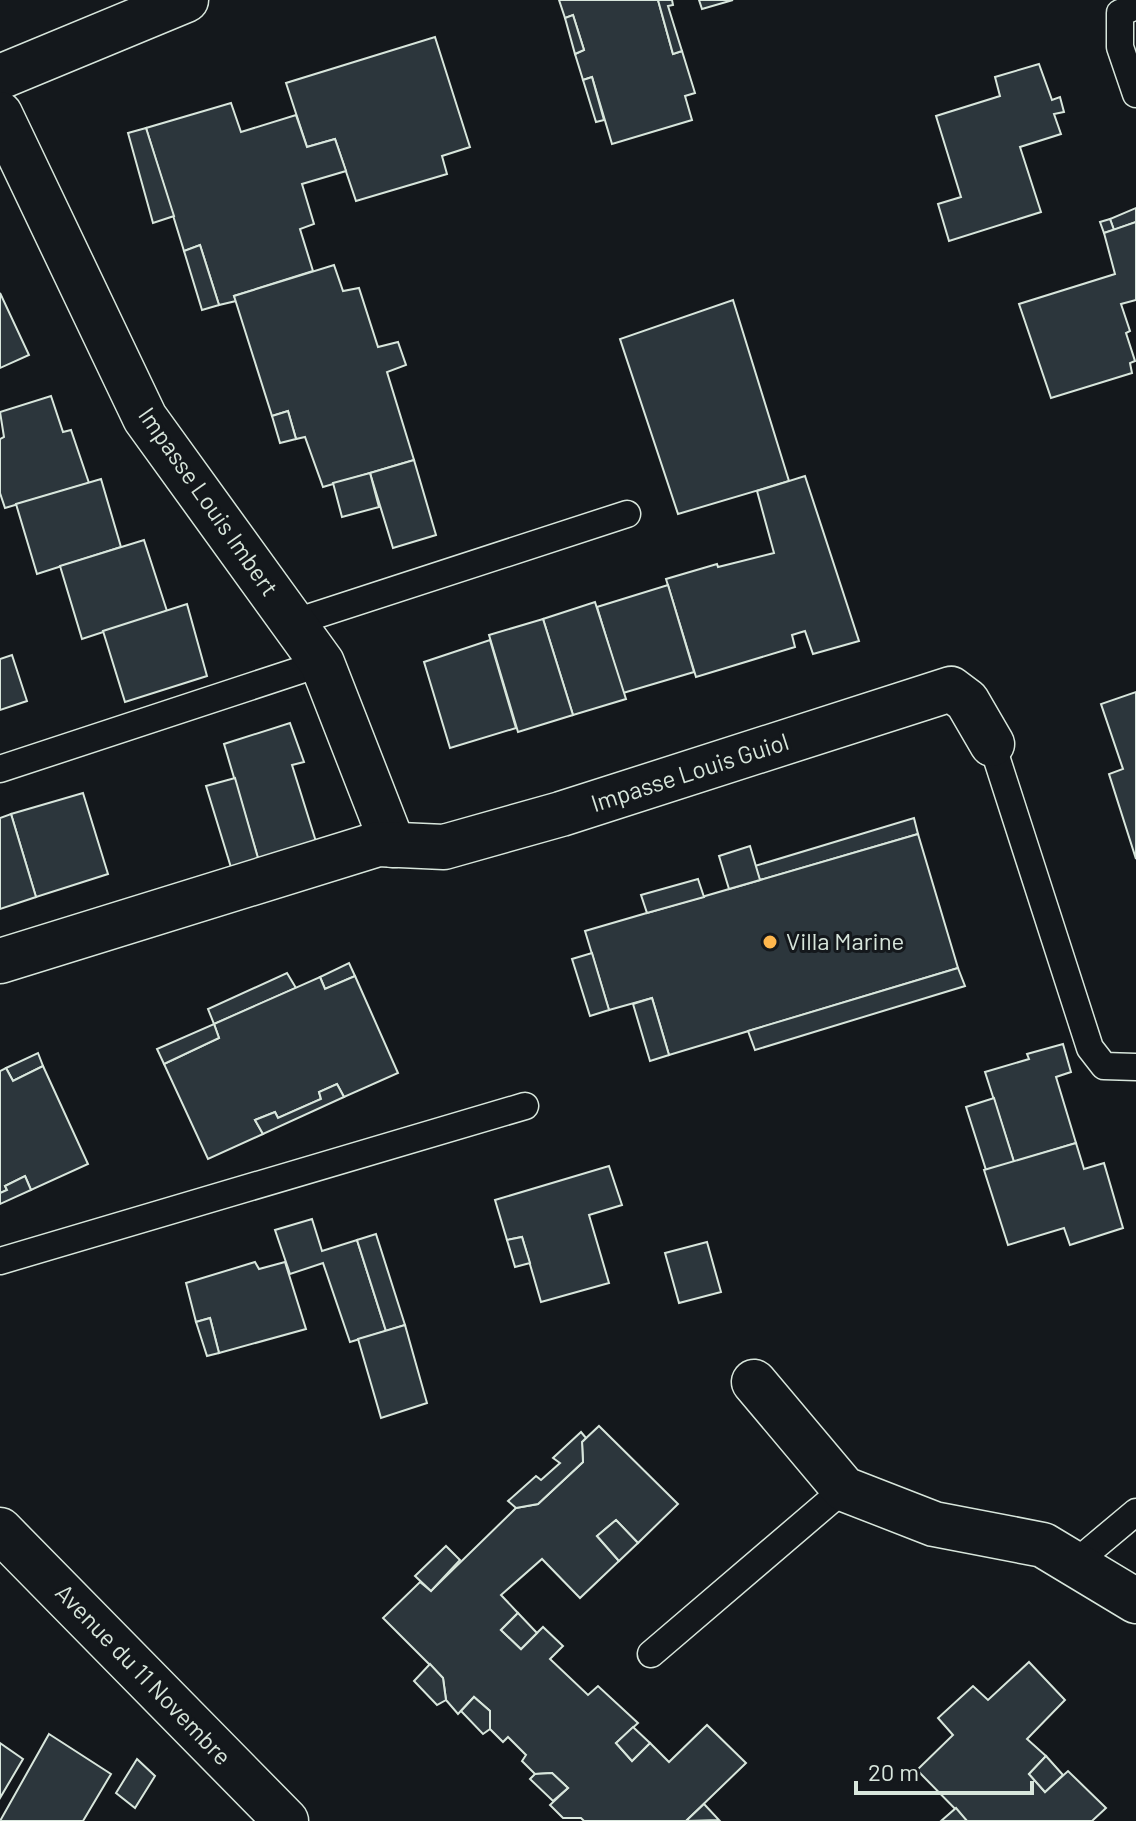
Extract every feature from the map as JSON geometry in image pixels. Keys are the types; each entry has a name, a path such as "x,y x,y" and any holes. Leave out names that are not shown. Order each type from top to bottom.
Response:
{"street":[{"path":"0,77 186,0"},
{"name":"Impasse Louis Imbert","path":"0,114 145,418 322,663 393,845"},
{"name":"Impasse Louis Guiol","path":"0,961 378,844 444,847 561,814 951,689 967,701 992,744"},
{"path":"754,1382 844,1489 934,1524 1043,1545 1136,1601"},
{"name":"Avenue du 11 Novembre","path":"0,1530 286,1821"}],"lane":[{"path":"1136,6 1120,13 1120,47 1136,94"},
{"path":"295,622 627,514"},
{"path":"0,769 322,663"},
{"name":"Impasse Louis Guiol","path":"992,744 1090,1048 1104,1066 1136,1067"},
{"path":"0,1261 525,1106"},
{"path":"651,1654 844,1489"},
{"path":"1074,1564 1136,1512"}],"building":[{"path":"559,0 658,0 673,54 682,51 695,93 685,96 692,120 612,144 592,77 583,80 575,54 584,50 573,15 565,18"},
{"path":"658,0 672,0 673,5 668,6 682,51 673,54"},
{"path":"699,0 733,0 702,9"},
{"path":"573,15 584,50 575,54 565,18"},
{"path":"435,37 470,147 442,156 447,174 356,201 335,139 307,147 286,83"},
{"path":"1039,64 1052,100 1060,97 1064,112 1054,114 1061,134 1020,147 1041,212 949,241 938,204 961,197 936,116 1000,96 995,77"},
{"path":"592,77 604,120 596,122 583,80"},
{"path":"231,103 241,132 296,115 307,147 335,139 346,171 302,184 314,224 300,229 313,271 234,296 236,301 219,305 200,245 184,251 146,128"},
{"path":"146,128 174,216 153,223 128,133"},
{"path":"1136,208 1136,222 1114,230 1110,219"},
{"path":"1110,219 1114,230 1104,233 1100,222"},
{"path":"1136,222 1136,300 1121,304 1135,361 1130,363 1132,373 1051,398 1019,304 1115,274 1104,233"},
{"path":"200,245 219,305 202,310 184,251"},
{"path":"334,265 343,291 359,288 378,347 398,342 406,365 387,372 414,460 323,487 305,437 296,439 288,411 272,416 234,296"},
{"path":"0,293 29,355 0,368"},
{"path":"733,300 789,481 678,514 620,339"},
{"path":"51,396 63,432 71,430 89,483 5,508 0,493 0,439 4,437 0,412"},
{"path":"288,411 296,439 280,443 272,416"},
{"path":"414,460 436,535 393,548 370,473"},
{"path":"370,473 379,507 342,517 333,483"},
{"path":"805,476 859,641 813,654 805,631 792,635 795,647 696,677 666,579 717,564 718,567 774,553 757,491"},
{"path":"101,479 121,547 37,574 16,504"},
{"path":"144,540 167,611 82,639 60,566"},
{"path":"668,585 694,672 623,693 597,607"},
{"path":"595,602 626,699 573,715 543,619"},
{"path":"187,604 207,676 125,702 103,631"},
{"path":"543,619 573,715 518,732 489,635"},
{"path":"490,640 516,728 450,748 424,662"},
{"path":"12,655 27,701 0,710 0,659"},
{"path":"1136,692 1136,859 1109,774 1123,769 1101,704"},
{"path":"290,723 304,762 292,765 318,848 260,865 224,744"},
{"path":"235,778 260,865 233,874 206,786"},
{"path":"83,793 108,874 36,897 11,814"},
{"path":"11,814 36,897 0,909 0,818"},
{"path":"914,818 918,834 760,880 755,866"},
{"name":"Villa Marine","path":"918,834 958,968 669,1055 652,998 609,1010 585,931"},
{"path":"750,846 760,880 729,889 719,856"},
{"path":"698,879 704,897 647,913 641,895"},
{"path":"592,953 609,1010 590,1016 572,959"},
{"path":"349,963 355,976 325,989 320,977"},
{"path":"958,968 965,986 755,1050 748,1031"},
{"path":"287,973 296,988 214,1024 208,1009"},
{"path":"355,976 398,1073 344,1097 337,1084 319,1092 321,1099 278,1118 275,1112 255,1120 263,1134 208,1159 164,1064 219,1038 214,1024 320,977 325,989"},
{"path":"652,998 669,1055 650,1061 633,1004"},
{"path":"214,1024 219,1038 164,1064 157,1049"},
{"path":"1063,1044 1071,1072 1056,1077 1076,1143 1014,1162 985,1072 1029,1059 1027,1054"},
{"path":"38,1053 43,1066 13,1081 6,1068"},
{"path":"43,1066 88,1164 31,1190 25,1176 5,1186 7,1190 0,1193 0,1071 6,1068 13,1081"},
{"path":"337,1084 344,1097 263,1134 255,1120 275,1112 278,1118 321,1099 319,1092"},
{"path":"994,1098 1014,1162 986,1170 966,1107"},
{"path":"1076,1143 1084,1169 1104,1163 1123,1228 1070,1245 1064,1228 1008,1245 984,1170"},
{"path":"609,1166 622,1205 589,1215 609,1283 541,1302 522,1237 507,1240 495,1200"},
{"path":"25,1176 31,1190 0,1204 0,1193 7,1190 5,1186"},
{"path":"312,1219 322,1251 357,1240 386,1331 350,1342 323,1263 290,1274 275,1230"},
{"path":"376,1234 405,1325 386,1331 357,1240"},
{"path":"522,1237 530,1263 515,1267 507,1240"},
{"path":"707,1242 721,1292 679,1303 665,1253"},
{"path":"255,1262 259,1269 285,1262 306,1329 219,1353 210,1318 196,1322 186,1283"},
{"path":"210,1318 219,1353 207,1356 196,1322"},
{"path":"405,1325 427,1403 381,1418 358,1339"},
{"path":"599,1426 678,1504 638,1543 616,1520 597,1536 619,1561 580,1598 542,1559 501,1595 518,1613 501,1630 521,1649 543,1627 563,1646 550,1659 588,1695 598,1686 638,1723 616,1743 632,1761 650,1743 669,1762 707,1725 746,1763 686,1821 584,1821 581,1818 563,1818 550,1805 568,1788 552,1773 535,1774 522,1761 526,1755 508,1737 503,1742 490,1729 490,1711 474,1697 458,1714 446,1700 443,1678 383,1618 420,1582 431,1591 516,1508 538,1504 583,1462 582,1442"},
{"path":"581,1432 586,1438 582,1442 583,1462 538,1504 516,1508 508,1501 536,1476 541,1480 560,1463 553,1458"},
{"path":"616,1520 638,1543 619,1561 597,1536"},
{"path":"446,1546 460,1560 431,1591 415,1576"},
{"path":"518,1613 537,1633 521,1649 501,1630"},
{"path":"1029,1662 1065,1700 1027,1739 1046,1756 1029,1774 1045,1792 1068,1771 1106,1808 1092,1821 967,1821 917,1770 953,1735 938,1718 973,1686 988,1700"},
{"path":"430,1664 443,1678 446,1700 437,1705 414,1681"},
{"path":"474,1697 490,1711 490,1729 483,1734 461,1711"},
{"path":"633,1727 650,1743 632,1761 616,1743"},
{"path":"49,1734 111,1774 83,1821 0,1821"},
{"path":"0,1743 23,1759 0,1798"},
{"path":"1046,1756 1063,1775 1045,1792 1029,1774"},
{"path":"137,1759 155,1776 135,1808 116,1793"},
{"path":"552,1773 568,1788 553,1801 530,1779 535,1774"},
{"path":"704,1804 719,1820 686,1821"},
{"path":"956,1808 967,1821 941,1821"}],"place":[{"name":"Villa Marine","path":"770,942"}]}
